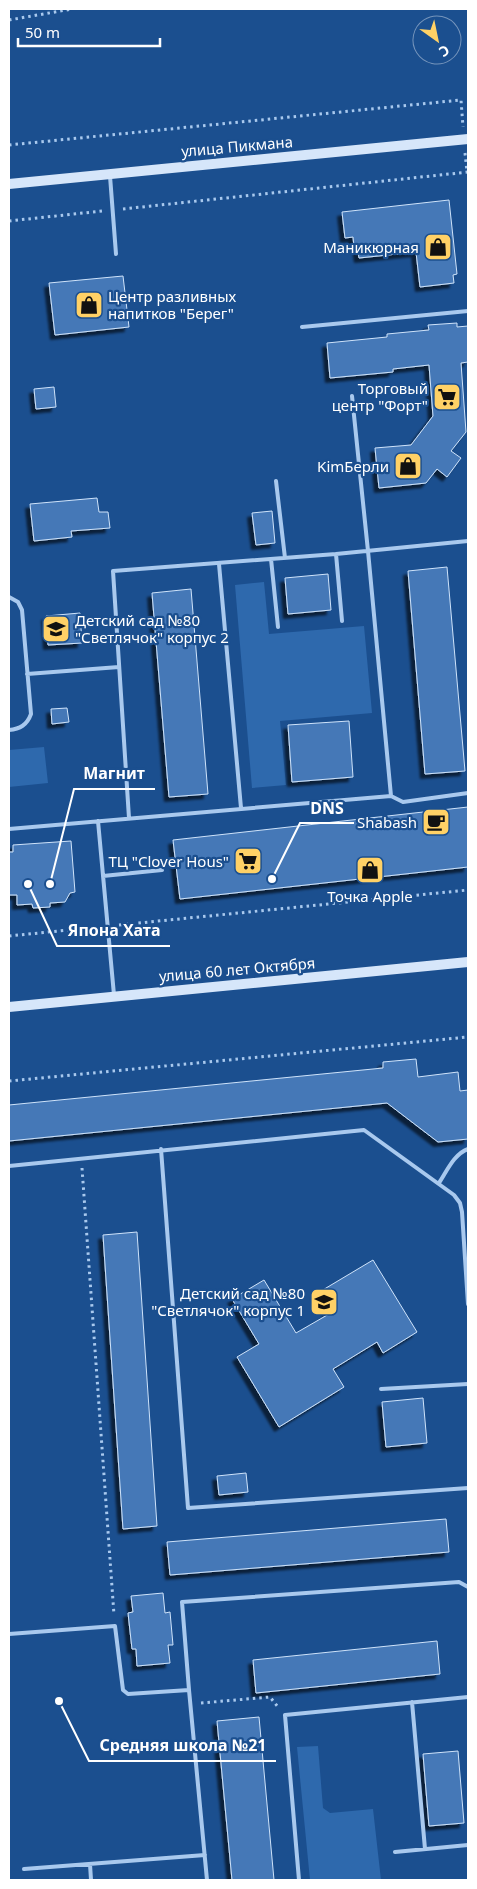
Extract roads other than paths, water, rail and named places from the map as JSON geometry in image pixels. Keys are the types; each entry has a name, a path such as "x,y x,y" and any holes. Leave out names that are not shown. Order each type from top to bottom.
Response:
{"street":[{"name":"улица Пикмана","path":"9,184 468,139"},
{"name":"улица 60 лет Октября","path":"9,1007 468,962"}],"lane":[{"path":"110,174 116,254"},
{"path":"302,327 468,311"},
{"path":"352,396 391,796"},
{"path":"276,481 285,558"},
{"path":"129,818 112,571 219,564 468,541"},
{"path":"336,554 342,621"},
{"path":"271,559 278,627"},
{"path":"219,564 241,808"},
{"path":"9,597 18,602 22,610 31,714 29,721 24,726 9,730"},
{"path":"27,674 119,667"},
{"path":"9,829 391,796 402,802 468,794"},
{"path":"98,821 115,996"},
{"path":"103,876 162,870"},
{"path":"9,1166 161,1149 364,1130 439,1183 454,1195 460,1203 468,1304"},
{"path":"161,1149 188,1508 468,1488"},
{"path":"439,1183 457,1156 468,1150"},
{"path":"380,1389 468,1384"},
{"path":"207,1880 182,1602 458,1582 468,1587"},
{"path":"9,1634 115,1626 123,1690 128,1694 189,1690"},
{"path":"300,1880 285,1715 468,1697"},
{"path":"412,1702 425,1849"},
{"path":"395,1852 468,1845"},
{"path":"24,1869 205,1855"},
{"path":"90,1864 91,1880"}],"place":[{"name":"Маникюрная","path":"438,247"},
{"name":"Центр разливных напитков \"Берег\"","path":"89,305"},
{"name":"Торговый центр \"Форт\"","path":"447,397"},
{"name":"KimБерли","path":"408,466"},
{"name":"Детский сад №80 \"Светлячок\" корпус 2","path":"56,629"},
{"name":"Shabash","path":"436,822"},
{"name":"ТЦ \"Clover Hous\"","path":"248,861"},
{"name":"Точка Apple","path":"370,870"},
{"name":"DNS","path":"272,879"},
{"name":"Япона Хата","path":"28,884"},
{"name":"Магнит","path":"50,884"},
{"name":"Детский сад №80 \"Светлячок\" корпус 1","path":"324,1302"},
{"name":"Средняя школа №21","path":"59,1701"}]}
